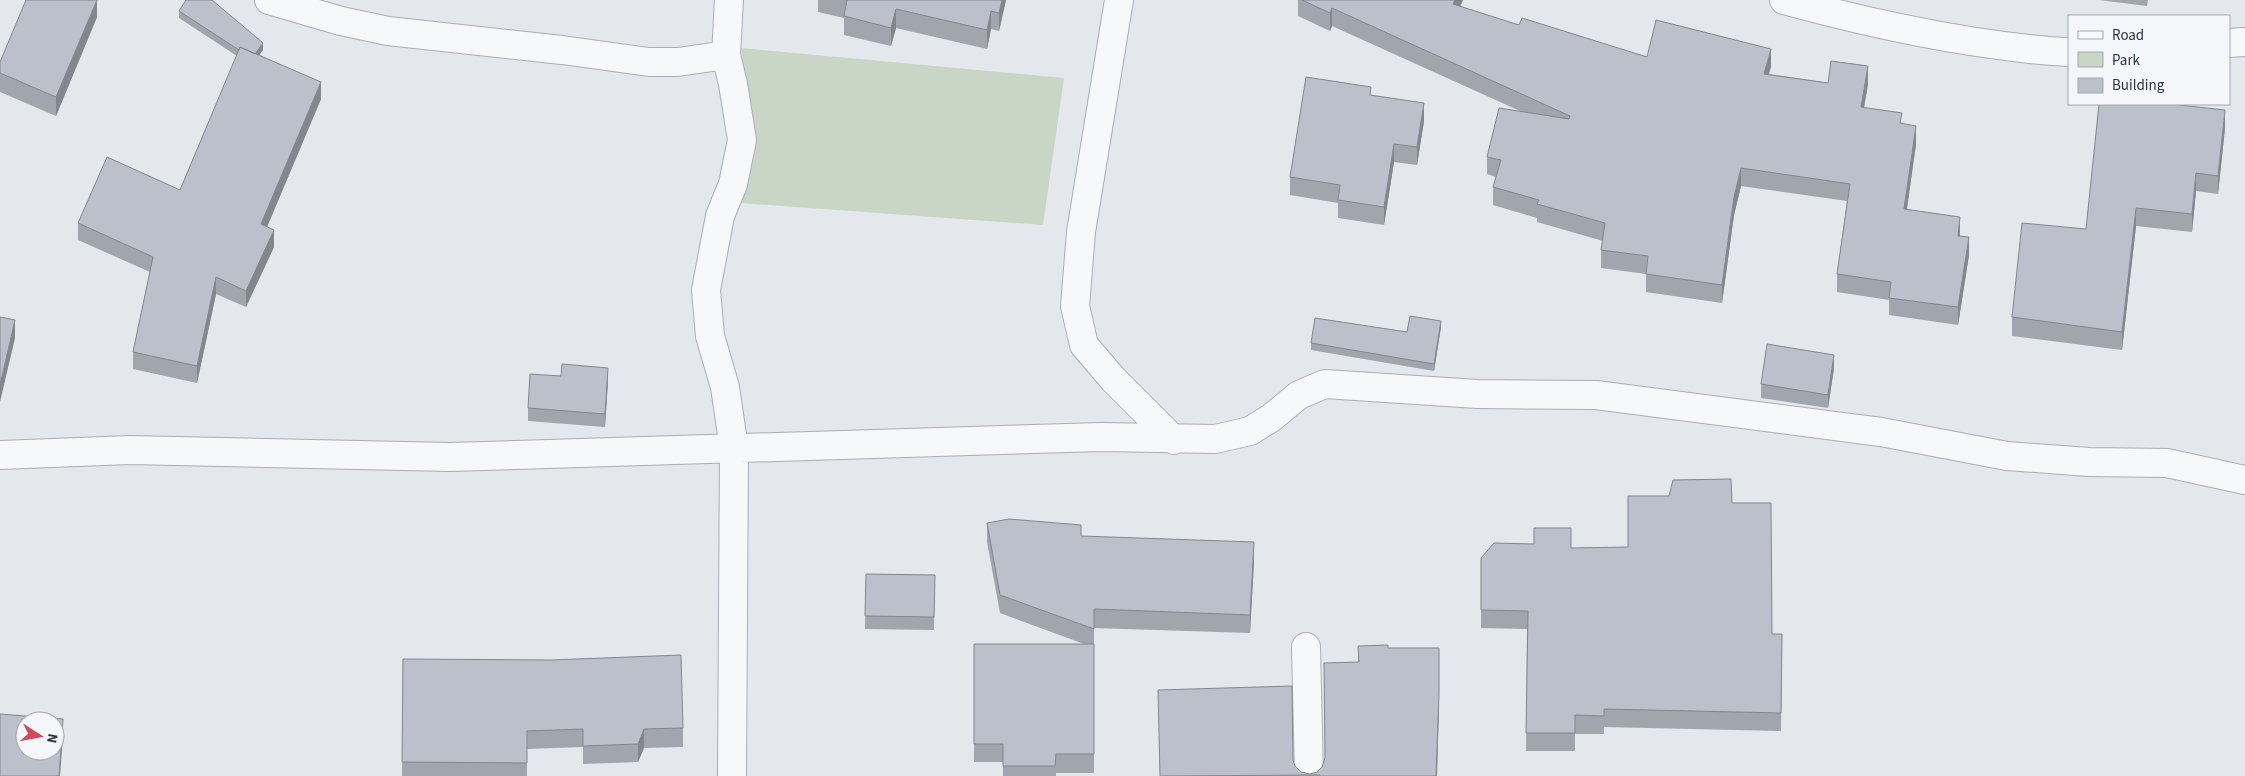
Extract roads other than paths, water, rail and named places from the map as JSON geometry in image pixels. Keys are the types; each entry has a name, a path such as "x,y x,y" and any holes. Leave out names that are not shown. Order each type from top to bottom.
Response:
{"street":[{"path":"269,0 341,21 388,31 562,50 649,62 678,62 726,55"},
{"path":"729,0 726,55 733,84 742,140 733,184 720,216 706,290 710,336 725,387 734,449 732,776"},
{"path":"1119,0 1083,222 1075,306 1084,345 1113,378 1174,440"},
{"path":"1784,0 1852,19 1931,35 2027,50 2068,52"},
{"path":"2230,43 2245,42"},
{"path":"0,456 130,450 450,457 1101,437 1174,440 1215,439 1250,431 1271,418 1298,395 1325,384 1477,394 1596,395 1881,432 2007,456 2089,462 2167,463 2245,480"},
{"path":"1306,647 1309,776"}]}
